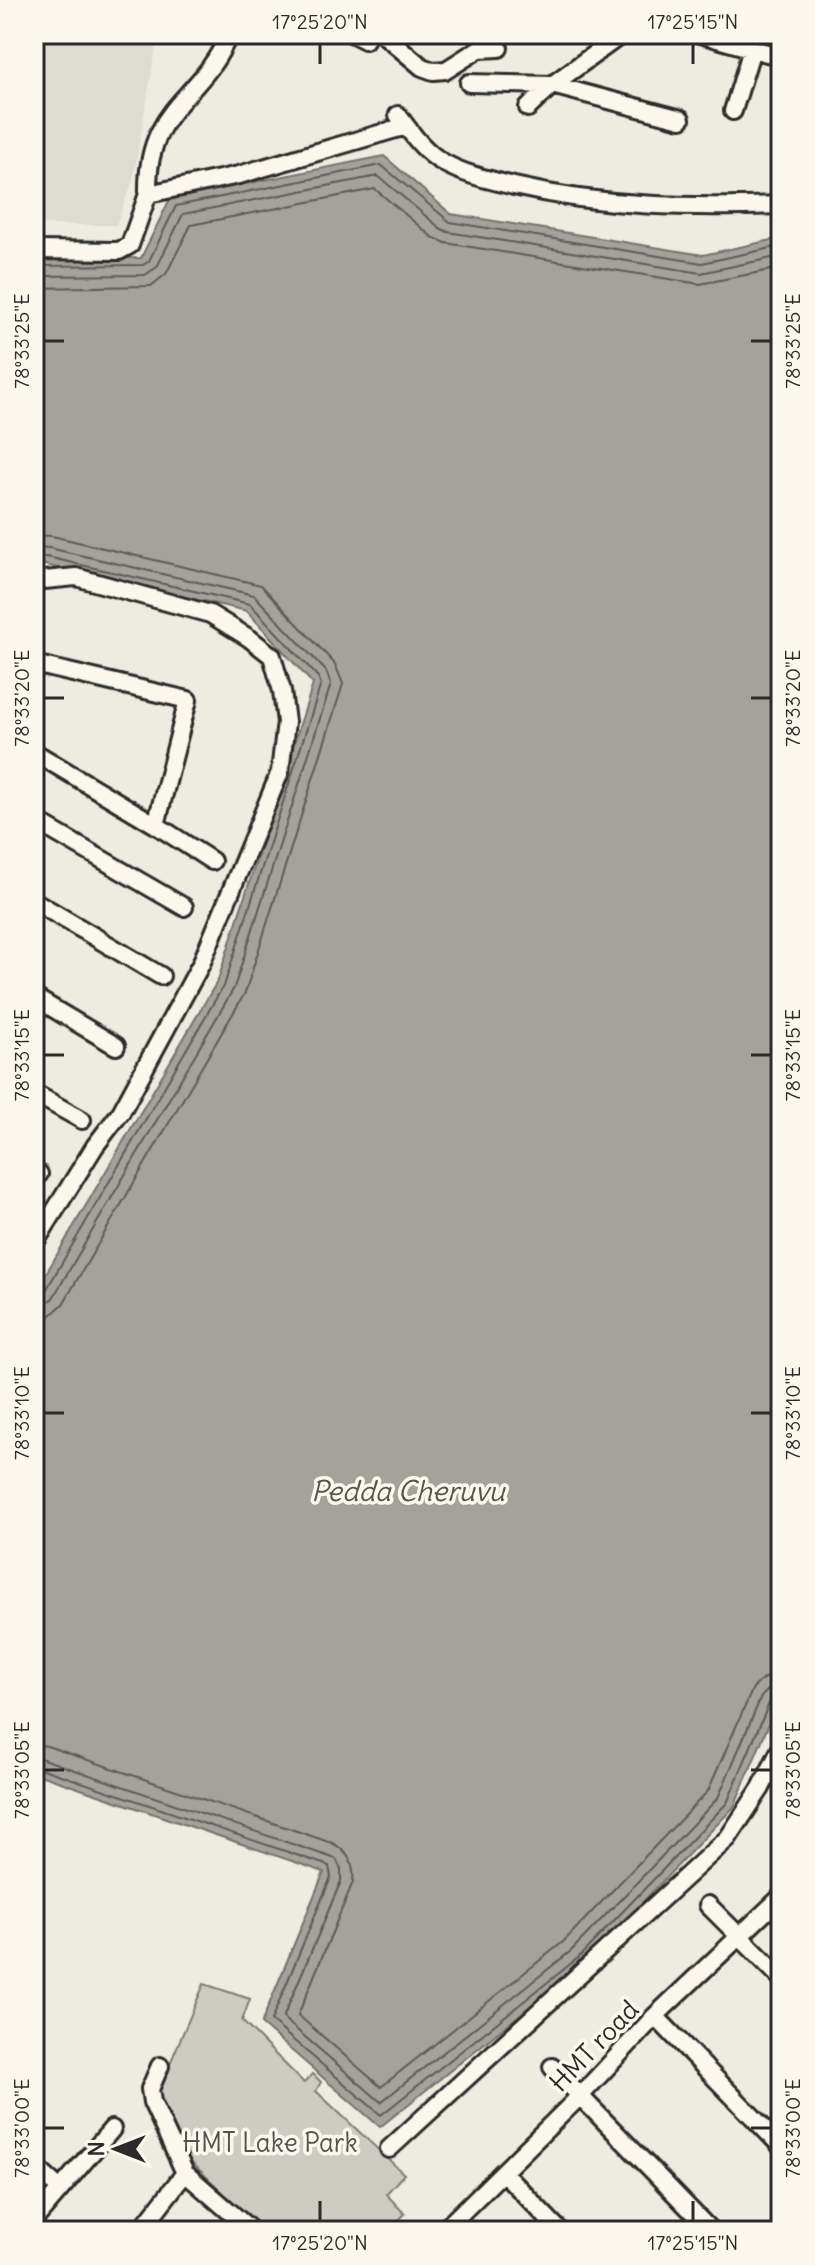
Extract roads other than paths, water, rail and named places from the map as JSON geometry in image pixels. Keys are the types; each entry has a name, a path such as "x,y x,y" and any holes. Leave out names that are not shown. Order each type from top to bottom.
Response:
{"street":[{"path":"34,250 119,251 130,245 148,194 147,167 162,124 212,64 229,34"},
{"path":"353,34 365,40 368,34"},
{"path":"383,34 422,67 433,71 446,70 479,49 499,48"},
{"path":"528,108 552,85 622,34"},
{"path":"700,34 781,57"},
{"path":"733,111 752,49"},
{"path":"469,83 552,85 681,119"},
{"path":"148,194 239,175 402,120 416,140 444,163 487,179 553,195 663,207 781,205"},
{"path":"34,581 76,577 210,614 272,656 282,691 286,722 280,772 201,964 121,1112 95,1146 34,1244"},
{"path":"34,664 188,700 156,825"},
{"path":"34,752 212,861"},
{"path":"35,823 184,907"},
{"path":"34,901 161,976"},
{"path":"34,997 116,1046"},
{"path":"34,1093 82,1120"},
{"path":"389,2149 728,1838 761,1788 781,1748"},
{"name":"HMT road","path":"443,2231 580,2096 655,2016 781,1897"},
{"path":"708,1905 781,1978"},
{"path":"655,2016 781,2146"},
{"path":"160,2066 150,2089 152,2102 185,2173 246,2229"},
{"path":"552,2067 711,2231"},
{"path":"34,2220 112,2129"},
{"path":"34,2166 59,2188"},
{"path":"503,2172 560,2231"},
{"path":"140,2231 185,2173"}],"water":[{"name":"Pedda Cheruvu","path":"384,156 451,214 703,255 781,238 781,1695 734,1807 583,1964 380,2127 261,2024 324,1872 34,1773 34,1294 218,980 313,684 247,611 34,565 34,259 141,258 170,199"}],"park label":[{"name":"HMT Lake Park","path":"270,2143"}]}
